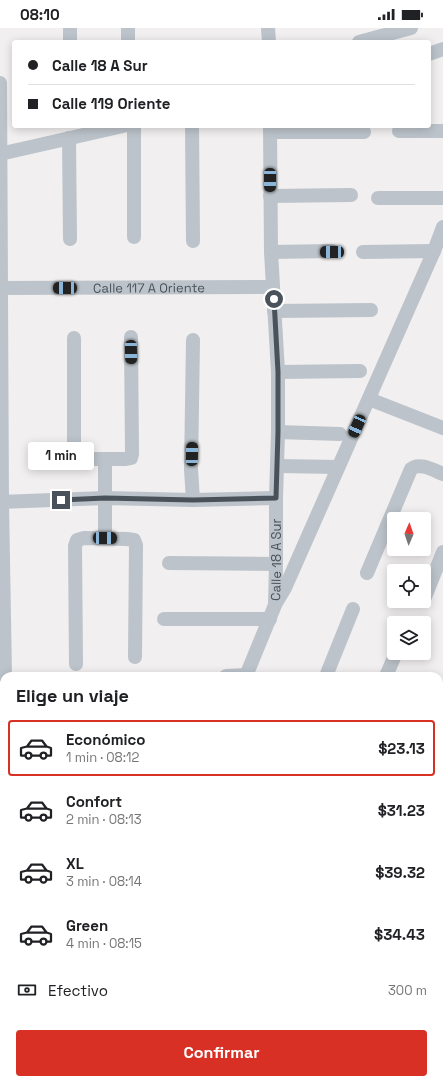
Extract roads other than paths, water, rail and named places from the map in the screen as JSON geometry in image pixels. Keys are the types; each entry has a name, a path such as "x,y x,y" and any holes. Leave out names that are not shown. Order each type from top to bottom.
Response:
{"street":[{"path":"70,28 70,40"},
{"path":"128,28 128,40"},
{"path":"268,28 269,40"},
{"path":"366,40 411,28"},
{"path":"431,53 443,49"},
{"path":"0,84 5,125 0,154 2,288 1,502 5,672"},
{"path":"0,154 114,128"},
{"path":"134,128 134,237"},
{"path":"192,128 193,241"},
{"path":"270,129 364,132"},
{"name":"Calle 18 A Sur","path":"248,672 275,605 278,372 271,252 270,129"},
{"path":"399,131 443,130"},
{"path":"69,138 70,239"},
{"path":"270,196 350,195"},
{"path":"378,198 443,198"},
{"path":"275,605 285,588 369,399 434,251 443,227"},
{"path":"363,252 434,251"},
{"path":"271,252 332,252"},
{"name":"Calle 117 A Oriente","path":"2,288 273,288"},
{"path":"274,311 371,310"},
{"path":"74,338 74,452 76,457 80,459 126,459 130,458 132,454 131,337"},
{"path":"193,340 193,500"},
{"path":"278,372 360,371"},
{"path":"369,399 443,428"},
{"path":"278,432 340,434"},
{"path":"105,459 105,538"},
{"path":"277,466 338,467"},
{"path":"367,573 411,469 415,466 421,466 443,474"},
{"path":"1,502 105,498 193,500 276,498"},
{"path":"76,664 75,546 77,540 84,538 134,540 136,545 135,657"},
{"path":"431,582 443,552"},
{"path":"169,563 276,564"},
{"path":"328,672 353,609"},
{"path":"164,619 270,619"},
{"path":"388,672 393,660"}]}
